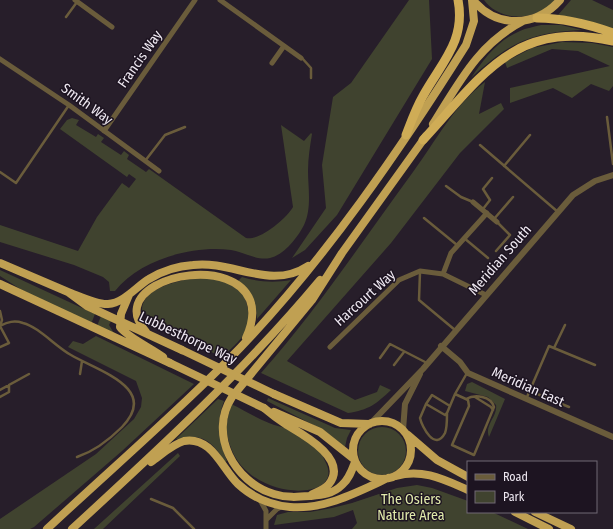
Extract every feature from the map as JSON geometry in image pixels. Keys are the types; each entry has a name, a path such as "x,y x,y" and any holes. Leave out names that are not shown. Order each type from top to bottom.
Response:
{"highway":[{"path":"406,135 423,94 456,39 460,21 458,0"},
{"path":"47,529 183,405 241,347 315,262 356,207 466,45 474,21 473,0"},
{"path":"473,0 493,16 523,22"},
{"path":"537,18 560,0"},
{"path":"467,476 437,460 404,431 388,421 370,423 362,428 355,439 353,451 355,460 349,476 341,487 322,496 288,497 274,494 258,488 242,474 230,458 225,444 223,430 224,415 232,397 294,324 312,300 342,253 423,140 464,75 483,51 501,33 523,22 537,18 574,21 613,33"},
{"path":"423,140 485,72 502,58 519,48 542,40 566,35 613,41"},
{"path":"72,529 130,476 212,397 266,341 342,253"},
{"path":"68,292 108,304 117,302 135,288 159,274 192,265 217,264 255,275 270,277 296,272 315,262"},
{"name":"Lubbesthorpe Way","path":"0,263 68,292 87,306 146,332 274,394 341,423 370,423"},
{"path":"146,332 139,322 137,314 137,306 142,297 157,286 171,280 192,275 212,275 226,278 238,285 245,292 250,301 253,312 252,324 241,347"},
{"path":"1,284 264,408 320,432 355,460 362,471 368,476 376,478 389,478 413,474 428,475 467,490"},
{"path":"130,293 119,320 123,331 150,347 170,363"},
{"path":"264,408 286,424 307,436 318,445 329,458 333,468 331,481 327,486 310,496"},
{"path":"130,476 175,445 184,441 192,441 209,447 237,483 258,498 284,506 303,507 328,503 401,472 410,458 410,443 404,431"},
{"path":"517,513 549,529"},
{"path":"537,513 571,529"}],"street":[{"name":"Francis Way","path":"104,131 195,0"},
{"path":"220,0 301,58"},
{"path":"76,1 112,27"},
{"path":"272,64 284,46"},
{"name":"Smith Way","path":"0,59 69,105 159,171"},
{"name":"Meridian South","path":"404,431 405,404 427,363 558,212 580,190 613,175"},
{"path":"473,202 495,221"},
{"path":"443,274 451,253 485,211"},
{"path":"420,271 443,274 486,295"},
{"name":"Harcourt Way","path":"330,346 399,280 420,271"},
{"name":"Meridian East","path":"441,346 460,362 468,373 526,400 613,437"},
{"name":"Meridian South","path":"370,423 423,369"},
{"path":"258,498 264,504 267,519 266,529"},
{"path":"267,519 277,509 284,506"}],"lane":[{"path":"66,17 76,1"},
{"path":"301,58 311,68 310,78"},
{"path":"0,172 16,183 69,105"},
{"path":"607,117 613,164"},
{"path":"145,161 165,136 185,127"},
{"path":"504,166 530,135"},
{"path":"480,145 558,212"},
{"path":"485,211 490,200 483,189 492,178"},
{"path":"446,186 461,197 473,202"},
{"path":"496,250 510,235 495,221 513,197"},
{"path":"424,218 457,245"},
{"path":"464,238 488,258"},
{"path":"420,271 419,300 455,330"},
{"path":"0,311 2,320 0,326 8,343 0,347"},
{"path":"0,326 10,321 24,323 63,350 125,385 133,396 135,407 130,419 92,452 77,457"},
{"path":"554,348 565,325"},
{"path":"380,358 390,344 427,363"},
{"path":"526,400 549,346 595,365"},
{"path":"394,364 404,352"},
{"path":"80,374 82,361"},
{"path":"450,406 432,395 426,404 420,418 426,434 433,439 436,440 444,436 446,432 447,413 450,406 455,394 468,373"},
{"path":"0,390 29,374"},
{"path":"0,397 9,392 10,384"},
{"path":"530,391 569,407"},
{"path":"455,394 466,399 483,397 490,400 494,404 493,412 475,454 472,455 453,446 452,444 469,406 466,399"},
{"path":"474,397 491,407 493,412"},
{"path":"426,404 443,414 447,413"},
{"path":"151,500 172,508 194,529"}],"green space":[{"path":"409,0 429,0 432,59 337,215 305,250 292,258 326,208 322,165 333,97 351,83"},
{"path":"484,0 556,0 539,12 529,15 509,16 500,13"},
{"path":"571,0 592,0 613,10 613,32 581,19 558,15"},
{"path":"541,25 561,25 582,30 548,34 521,42 497,56 471,78 498,45 522,30"},
{"path":"562,42 592,43 613,47 613,86 609,91 591,84 572,98 553,88 510,103 510,88 610,66 578,51 552,49 507,68 505,62 532,48"},
{"path":"485,82 479,114 501,103 504,109 460,153 391,243 287,361 355,400 377,392 380,385 391,390 372,406 348,413 261,373 321,300 455,112 474,91"},
{"path":"72,118 79,120 76,125 96,137 98,134 104,138 101,142 121,155 124,151 129,155 127,159 146,172 149,169 246,238 252,238 265,233 279,223 293,207 281,125 304,141 311,133 308,166 309,205 304,225 290,245 280,253 270,258 265,259 231,250 216,249 185,252 168,257 138,270 115,291 110,291 109,282 103,277 74,265 0,242 0,225 78,251 97,217 122,183 129,188 136,179 129,174 127,177 60,129 67,120"},
{"path":"0,270 95,314 91,324 28,294 0,276"},
{"path":"197,277 227,282 237,286 247,304 248,319 245,332 243,336 222,357 153,325 147,317 146,312 142,312 143,304 147,297 154,291 171,284"},
{"path":"242,277 266,282 291,280 257,319 256,307 250,293 238,281"},
{"path":"101,316 111,321 109,325 115,335 97,326"},
{"path":"96,336 194,384 122,451 34,527 30,529 0,529 0,519 96,454 134,419 141,407 142,398 136,381 68,347 73,341 83,344"},
{"path":"472,382 505,399 489,437 488,428 495,413 496,405 488,397 465,391 467,384"},
{"path":"268,398 335,428 351,430 345,447 325,431 267,401"},
{"path":"218,399 224,401 219,424 220,438 227,461 225,462 216,448 208,441 192,437 176,439"},
{"path":"231,404 264,421 291,431 318,448 325,461 328,474 323,484 311,489 294,490 276,487 257,479 242,466 231,448 227,435 226,425"},
{"path":"377,427 387,427 396,431 402,437 405,442 405,460 396,471 387,475 377,475 368,471 362,465 358,456 358,446 362,437 368,431"},
{"path":"178,453 180,456 103,529 94,529"},
{"name":"The Osiers Nature Area","path":"417,485 432,488 467,501 467,513 494,513 528,529 352,529 357,523 353,510 334,517 274,525 277,515 288,512 310,512 332,508 397,488"}]}
